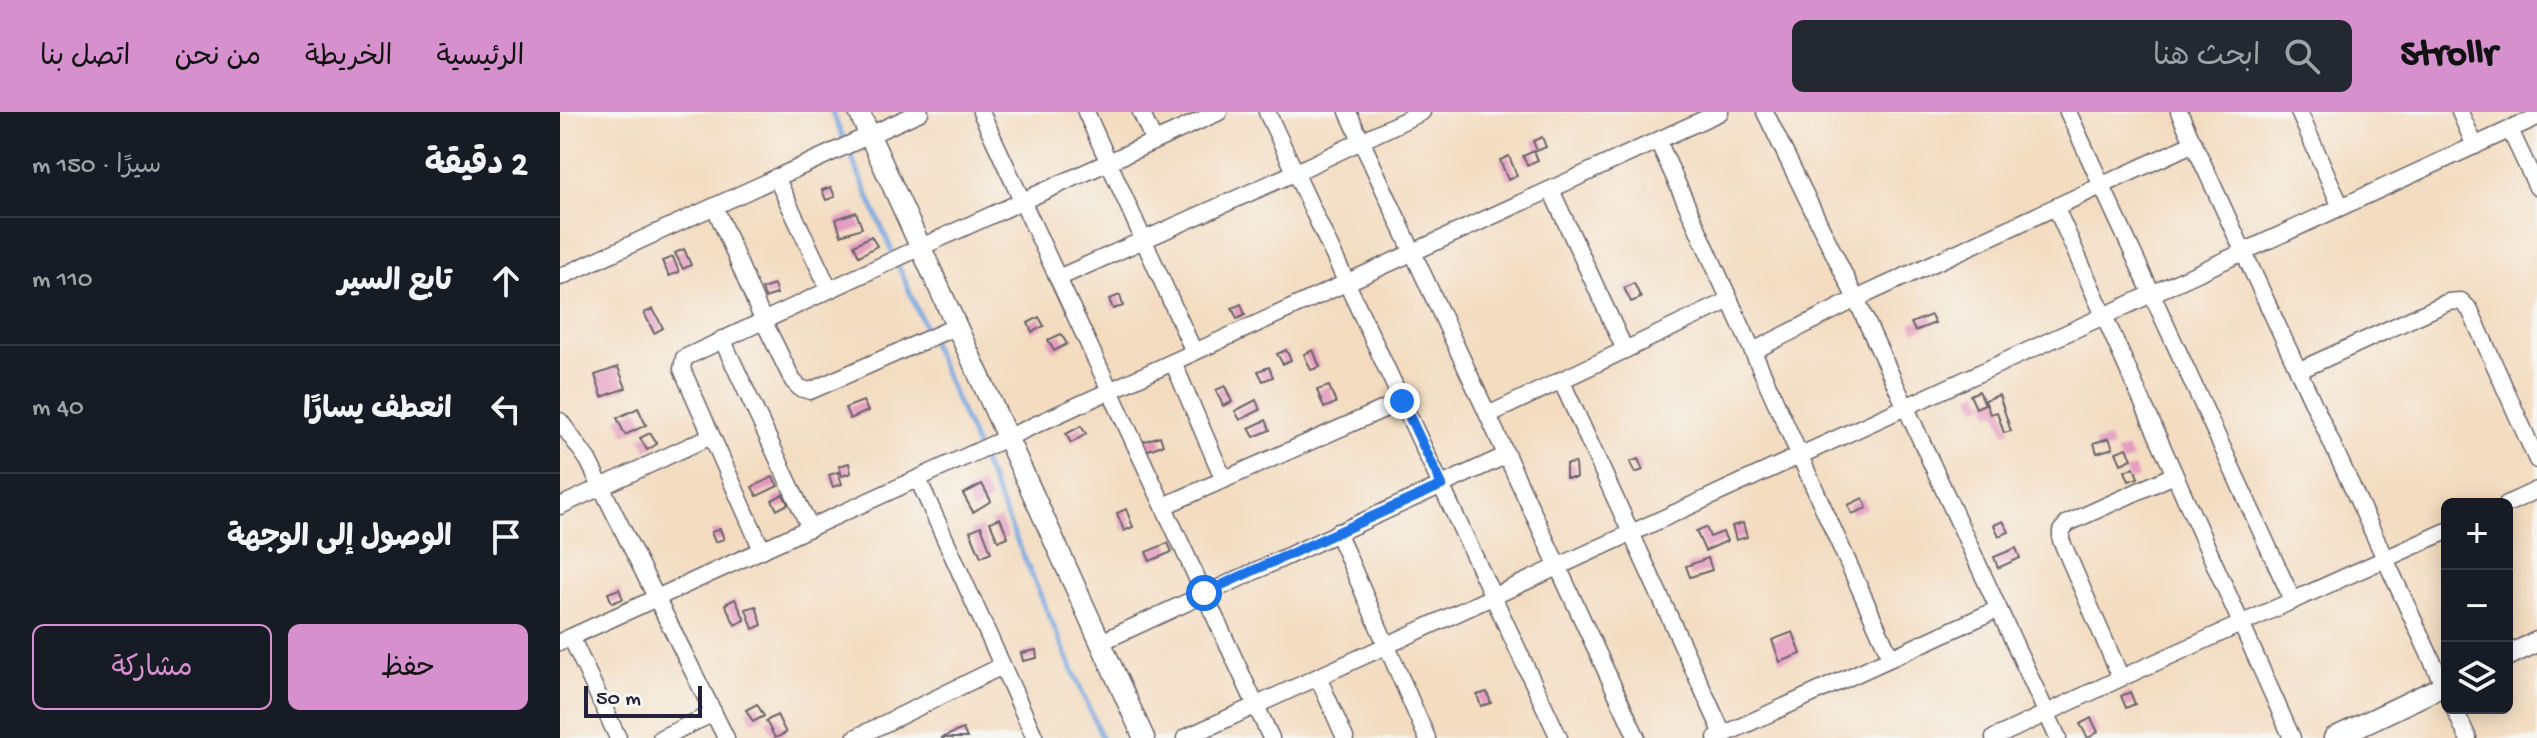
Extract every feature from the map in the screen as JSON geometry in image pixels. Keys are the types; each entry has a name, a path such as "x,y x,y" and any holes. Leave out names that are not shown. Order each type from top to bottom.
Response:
{"street":[{"path":"859,112 1144,738"},
{"path":"560,277 920,112"},
{"path":"981,112 1271,738"},
{"path":"1086,112 1194,352"},
{"path":"1141,112 1154,141"},
{"path":"762,550 681,364 684,358 1219,112"},
{"path":"1267,112 1559,738"},
{"path":"1348,112 1637,738"},
{"path":"1058,278 1422,112"},
{"path":"618,738 566,640 1720,112"},
{"path":"1765,112 1856,299 2058,738"},
{"path":"2068,112 2293,601"},
{"path":"2179,112 2441,677"},
{"path":"2299,112 2341,207"},
{"path":"2460,112 2475,146"},
{"path":"1185,738 2537,117"},
{"path":"2510,130 2537,187"},
{"path":"1658,141 1891,658"},
{"path":"1753,351 1856,299 2194,143"},
{"path":"776,177 829,289"},
{"path":"1551,190 1625,350"},
{"path":"715,207 763,320 793,381 800,388 810,391 957,326"},
{"path":"2056,208 2292,738"},
{"path":"1488,415 1730,300"},
{"path":"2298,371 2448,302 2461,301 2470,310 2537,460"},
{"path":"722,339 810,528"},
{"path":"1173,362 1224,480"},
{"path":"1561,380 1632,533 1719,736 1998,609"},
{"path":"1164,506 1402,401"},
{"path":"560,421 588,460 726,738"},
{"path":"560,506 711,436"},
{"path":"1101,642 1507,455"},
{"path":"2121,678 2061,540 2061,531 2068,523 2174,475"},
{"path":"918,479 1035,738"},
{"path":"2513,501 2537,490"},
{"path":"1337,532 1427,738"},
{"path":"1994,738 2441,534"},
{"path":"2513,653 2537,642"},
{"path":"855,738 1002,666"},
{"path":"1318,677 1345,738"},
{"path":"2346,736 2441,690"},
{"path":"661,738 714,713"},
{"path":"2457,714 2468,738"}],"building":[{"path":"1542,137 1546,147 1537,151 1533,141"},
{"path":"1534,151 1538,160 1527,165 1523,156"},
{"path":"1509,156 1517,176 1508,180 1500,160"},
{"path":"831,187 835,197 826,200 822,190"},
{"path":"856,212 862,228 841,235 836,219"},
{"path":"871,236 877,246 859,256 854,245"},
{"path":"684,249 691,265 683,269 675,253"},
{"path":"673,257 679,272 669,276 662,261"},
{"path":"1634,283 1641,298 1631,302 1624,288"},
{"path":"774,285 777,294 765,298 762,289"},
{"path":"1120,295 1123,306 1113,309 1109,299"},
{"path":"1241,304 1245,315 1237,319 1232,308"},
{"path":"653,309 663,328 654,333 644,313"},
{"path":"1931,315 1935,323 1915,331 1911,323"},
{"path":"1039,317 1044,326 1032,332 1028,323"},
{"path":"1061,334 1067,344 1054,351 1048,340"},
{"path":"1286,350 1291,360 1283,364 1277,354"},
{"path":"1313,350 1320,367 1311,370 1304,354"},
{"path":"618,367 626,388 602,397 595,375"},
{"path":"1269,367 1273,377 1263,381 1258,371"},
{"path":"1225,386 1232,402 1223,406 1216,390"},
{"path":"1329,386 1336,403 1324,408 1317,390"},
{"path":"1979,391 1985,404 1976,408 1970,395"},
{"path":"1999,395 2011,431 2004,433 1997,412 1990,414 1985,400"},
{"path":"1256,400 1260,410 1240,420 1235,411"},
{"path":"863,401 868,411 850,419 845,408"},
{"path":"638,408 646,425 625,435 617,418"},
{"path":"1266,420 1270,430 1254,437 1249,428"},
{"path":"1081,426 1086,434 1071,443 1066,434"},
{"path":"650,433 657,444 647,450 640,438"},
{"path":"1160,436 1163,445 1145,451 1142,442"},
{"path":"2109,438 2113,448 2097,453 2094,443"},
{"path":"2127,448 2132,459 2121,464 2116,452"},
{"path":"1638,459 1643,470 1635,473 1630,462"},
{"path":"849,463 851,473 842,476 839,466"},
{"path":"1575,463 1576,478 1566,478 1566,464"},
{"path":"2134,467 2138,478 2129,481 2125,471"},
{"path":"838,472 842,484 833,487 829,475"},
{"path":"773,477 778,486 757,496 752,487"},
{"path":"982,484 991,501 973,512 963,494"},
{"path":"783,494 788,504 777,510 772,500"},
{"path":"1863,498 1867,508 1852,514 1848,505"},
{"path":"1126,509 1133,527 1124,531 1117,513"},
{"path":"1000,518 1008,537 998,541 990,522"},
{"path":"2003,521 2009,532 1999,536 1994,525"},
{"path":"1743,523 1747,537 1736,540 1732,526"},
{"path":"981,526 991,552 981,557 970,531"},
{"path":"1706,527 1710,537 1723,532 1727,541 1705,551 1696,531"},
{"path":"720,529 724,539 715,542 711,532"},
{"path":"1168,543 1172,552 1150,561 1146,552"},
{"path":"2016,548 2020,558 1998,568 1994,557"},
{"path":"1708,558 1712,570 1690,577 1686,566"},
{"path":"619,589 623,599 612,603 608,593"},
{"path":"735,599 745,620 735,625 725,604"},
{"path":"756,606 762,625 753,629 746,609"},
{"path":"1793,632 1801,654 1780,662 1772,640"},
{"path":"1036,650 1037,658 1023,661 1021,653"},
{"path":"1487,692 1491,703 1481,706 1477,695"},
{"path":"2130,692 2135,704 2126,708 2121,696"},
{"path":"757,704 764,716 753,722 746,710"},
{"path":"777,715 786,733 775,738 766,721"},
{"path":"2091,718 2098,732 2088,738 2080,724"},
{"path":"963,729 967,738 941,738"}],"waterway":[{"path":"832,112 1102,738"}],"route":[{"path":"1204,593 1442,485 1402,401"}]}
